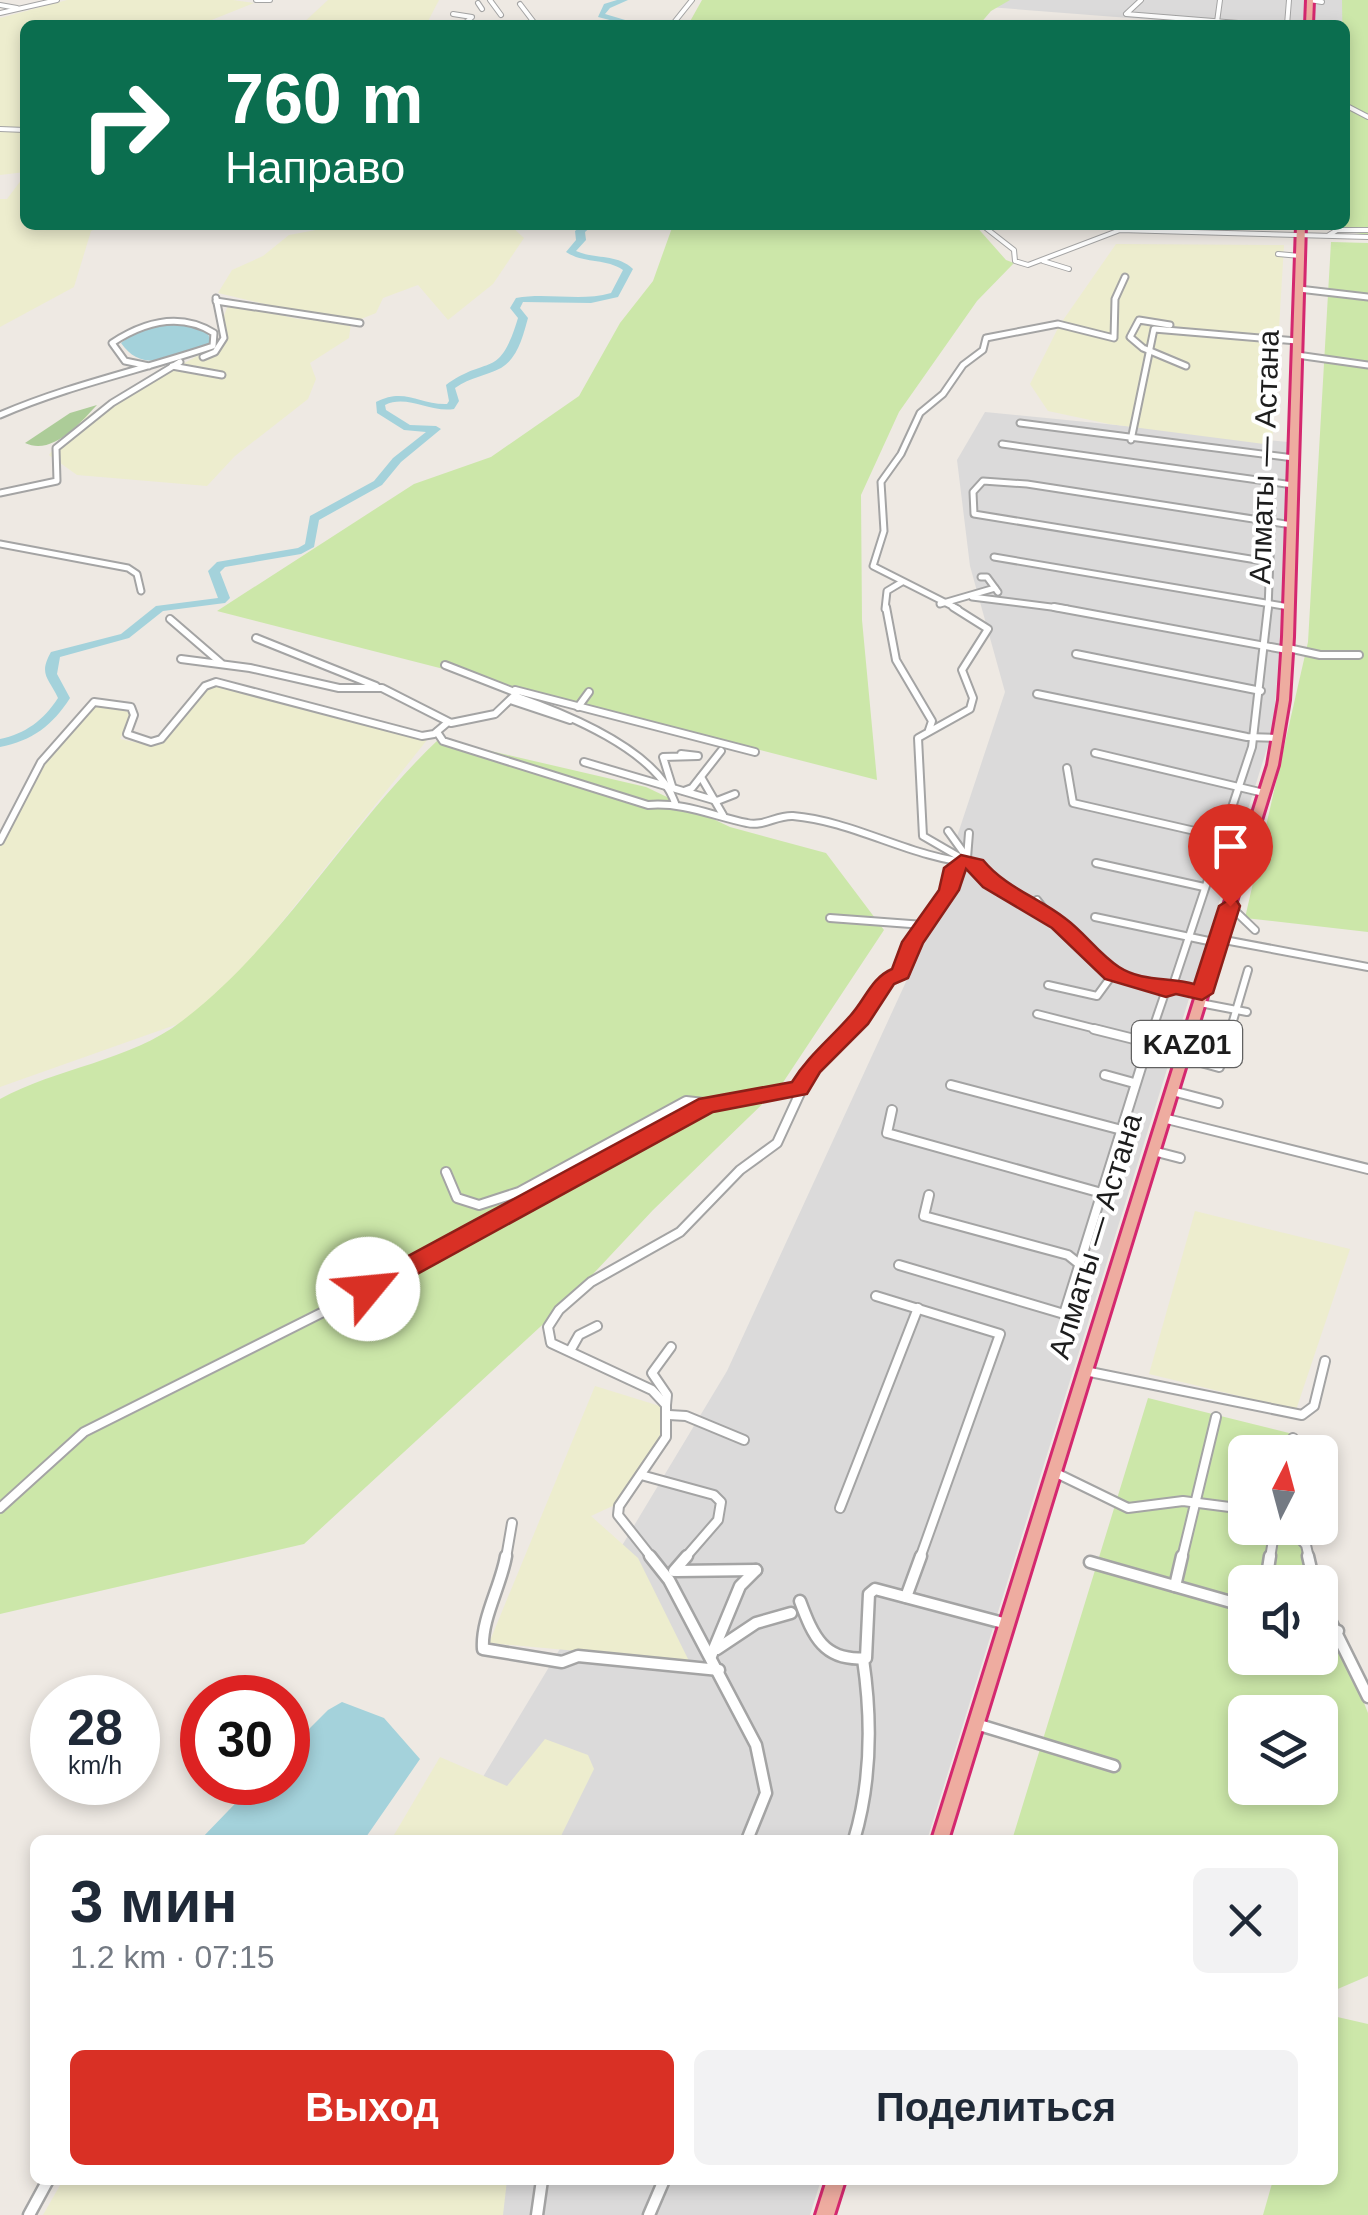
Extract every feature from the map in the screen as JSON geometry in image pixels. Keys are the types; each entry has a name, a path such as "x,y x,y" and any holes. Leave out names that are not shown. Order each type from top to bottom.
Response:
{"highway":[{"name":"Алматы — Астана","path":"942,1835 1230,906 1278,738 1288,649 1301,231"},
{"path":"825,2215 834,2185"}],"street":[{"path":"30,0 40,3"},
{"path":"0,14 57,0"},
{"path":"256,0 270,0"},
{"path":"490,0 497,6 494,9"},
{"path":"676,20 692,0"},
{"path":"1142,0 1126,14 1194,20"},
{"path":"1310,0 1322,2"},
{"path":"478,2 482,10"},
{"path":"520,4 532,20"},
{"path":"0,5 22,8"},
{"path":"468,20 482,10 494,9 501,15"},
{"path":"454,14 472,16"},
{"path":"988,230 1014,250 1015,262 1028,266 1081,242 1120,230 1301,231 1328,236 1368,233"},
{"path":"1278,254 1300,256"},
{"path":"1042,260 1070,269"},
{"path":"1125,277 1115,299 1116,323 1111,339 1058,324 987,337 983,350 964,364 943,394 920,413 878,490 884,531 872,565 902,582 915,584 940,604 982,621 988,629 962,670 973,698 970,709 958,720 918,738 923,836 1048,917 1113,974 1242,1011"},
{"path":"1299,289 1368,297"},
{"path":"0,492 54,482 60,476 56,448 112,403 172,366 213,353 222,344 216,300 360,323"},
{"path":"1116,323 1134,326 1147,320 1368,365"},
{"path":"0,415 125,365 149,366 210,348 214,333 193,323 145,323 112,343 115,354 125,365"},
{"path":"1134,326 1132,340 1186,366"},
{"path":"1131,440 1154,330 1188,331"},
{"path":"172,366 222,376"},
{"path":"1020,423 1294,458"},
{"path":"1002,444 1293,486"},
{"path":"971,526 974,486 990,480 1292,528"},
{"path":"899,1265 1064,1314 1118,1129 1254,738 1266,648 1272,508 1268,482"},
{"path":"1272,508 1292,510"},
{"path":"974,514 1260,561 1291,559"},
{"path":"0,544 128,568 137,574 141,590"},
{"path":"994,557 1289,607"},
{"path":"981,578 987,577 1003,600"},
{"path":"902,582 890,586 886,600 890,652 896,670 932,721 930,730"},
{"path":"940,604 996,588"},
{"path":"972,597 1266,648 1359,655"},
{"path":"170,619 225,665"},
{"path":"256,638 380,688 448,723"},
{"path":"1076,654 1261,691"},
{"path":"181,660 339,688 380,688"},
{"path":"444,665 617,741 668,784"},
{"path":"0,841 20,794 54,742 97,702 131,707 134,715 126,734 151,742 161,739 205,686 216,682 422,736 513,698 578,706 755,752"},
{"path":"578,706 589,692"},
{"path":"1037,694 1254,738 1278,738"},
{"path":"513,698 522,705 580,722"},
{"path":"437,732 442,741 660,806 701,777 721,751"},
{"path":"1096,753 1264,794"},
{"path":"681,754 662,759 675,799 758,825 791,816 914,850 939,861 965,860"},
{"path":"584,762 717,801 735,794"},
{"path":"1066,768 1073,803 1221,837"},
{"path":"701,777 723,814"},
{"path":"942,848 948,828 965,860"},
{"path":"744,1440 667,1410 652,1390 548,1338 548,1327 559,1310 613,1266 680,1232 706,1210 740,1170 777,1143 812,1066 860,1019 887,979 901,973 924,924 949,890 954,868 965,860 969,833"},
{"path":"1096,863 1204,887"},
{"path":"1037,900 1048,917"},
{"path":"1230,906 1255,930"},
{"path":"830,918 924,924"},
{"path":"1096,918 1368,967"},
{"path":"1183,1057 1219,1067 1242,1011 1248,970"},
{"path":"1048,985 1097,996 1113,974"},
{"path":"1037,1014 1150,1043"},
{"path":"1105,1075 1134,1083"},
{"path":"951,1085 1118,1129"},
{"path":"446,1172 457,1198 486,1204 519,1192 686,1102 707,1105 799,1089"},
{"path":"1172,1092 1218,1102"},
{"path":"0,1508 84,1432 368,1289 707,1105"},
{"path":"892,1110 885,1128 887,1133 1098,1192"},
{"path":"1163,1118 1368,1169"},
{"path":"1153,1151 1180,1158"},
{"path":"930,1195 924,1216 1068,1255 1078,1262"},
{"path":"876,1296 996,1330 1000,1338 906,1597"},
{"path":"840,1508 918,1308"},
{"path":"570,1352 580,1335 597,1326"},
{"path":"671,1347 652,1373 667,1396 666,1437 619,1506 618,1515 669,1572 714,1652 745,1720 765,1775 761,1811 750,1835"},
{"path":"1085,1370 1172,1392 1302,1415 1314,1406 1325,1361"},
{"path":"1175,1586 1216,1417"},
{"path":"1054,1472 1128,1508 1194,1502 1228,1507"},
{"path":"640,1475 714,1495 721,1502 718,1520 669,1572"},
{"path":"512,1522 500,1590 482,1634 483,1649 562,1662 588,1657 677,1669 719,1670"},
{"path":"1090,1562 1228,1601"},
{"path":"669,1572 756,1570 740,1586 714,1652"},
{"path":"855,1835 866,1786 868,1685 864,1660 869,1652 870,1590 1007,1624"},
{"path":"800,1601 825,1654 864,1660"},
{"path":"714,1652 756,1623 790,1614"},
{"path":"1338,1631 1368,1696"},
{"path":"976,1724 1114,1766"},
{"path":"29,2215 45,2185"},
{"path":"537,2215 541,2185"},
{"path":"649,2215 662,2185"}],"shaded area":[{"path":"898,0 1347,0 1345,20 1155,20"},
{"path":"985,412 1288,442 1282,617 1273,729 929,1835 448,1835 727,1371 916,960 1005,692 970,566 957,460"},
{"path":"494,2185 819,2185 810,2215 487,2215"}],"green space":[{"path":"67,0 254,3 212,20 20,20 20,173 0,175 0,18"},
{"path":"328,0 439,0 429,20 306,20"},
{"path":"702,0 1010,0 983,20 691,20"},
{"path":"1342,0 1368,0 1368,235 1336,230 1350,230 1350,20 1342,20"},
{"path":"20,182 20,230 93,230 74,287 0,327 0,199 7,199"},
{"path":"316,230 515,230 524,238 493,284 448,320 418,285 383,298 376,313 351,323 349,338 310,363 316,379 308,399 235,456 207,486 77,475 49,455 70,425 225,341 220,326 229,303 298,319 342,322 218,293 232,270 263,256 289,235"},
{"path":"671,230 979,230 1006,260 1014,263 977,301 899,412 861,495 862,620 877,780 217,611 414,484 491,457 579,396 620,323 653,281"},
{"path":"1331,242 1368,243 1368,932 1245,918 1308,642"},
{"path":"1116,244 1284,245 1272,445 1109,424 1048,411 1030,384 1059,326"},
{"path":"97,405 55,442 35,446 25,443 70,413"},
{"path":"210,683 427,740 209,1013 0,1087 0,845 28,786 58,739 91,704 134,713 120,739 153,746"},
{"path":"439,739 646,787 730,827 826,853 884,930 780,1087 653,1210 565,1304 304,1544 0,1614 0,1099 140,1046 182,1021 219,990 284,921 374,809"},
{"path":"1195,1211 1350,1249 1296,1410 1149,1374"},
{"path":"595,1386 663,1407 658,1452 619,1503 591,1516 638,1558 689,1661 489,1643"},
{"path":"1148,1398 1297,1435 1228,1435 1228,1545 1304,1545 1311,1565 1228,1565 1228,1675 1338,1675 1338,1638 1368,1713 1368,1976 1338,1989 1338,1835 1014,1835"},
{"path":"545,1739 588,1755 594,1769 561,1835 394,1835 440,1757 507,1786"},
{"path":"1338,2017 1368,2024 1368,2215 1263,2215 1272,2185 1338,2185"},
{"path":"60,2185 506,2185 503,2215 43,2215"}],"water":[{"path":"188,324 207,332 211,341 206,348 149,360 130,353 121,343 145,325"},
{"path":"342,1702 384,1718 420,1759 367,1835 205,1835 234,1805 310,1805 310,1728"}],"waterway":[{"path":"620,20 601,15 607,6 624,0"},
{"path":"0,743 29,734 59,707 64,698 50,669 55,655 125,636 160,608 221,601 224,598 214,571 221,564 301,551 310,545 314,518 378,483 397,460 436,429 408,428 381,411 380,404 399,397 450,407 454,401 450,387 474,373 493,368 509,355 523,318 515,308 519,300 591,300 615,295 628,269 615,261 571,252 581,240 582,230"}],"route":[{"path":"368,1289 707,1105 799,1089 812,1066 841,1042 887,979 901,973 913,942 943,900 954,868 961,862 976,864 990,882 1059,924 1113,974 1166,990 1173,986 1202,993 1230,906"}]}
